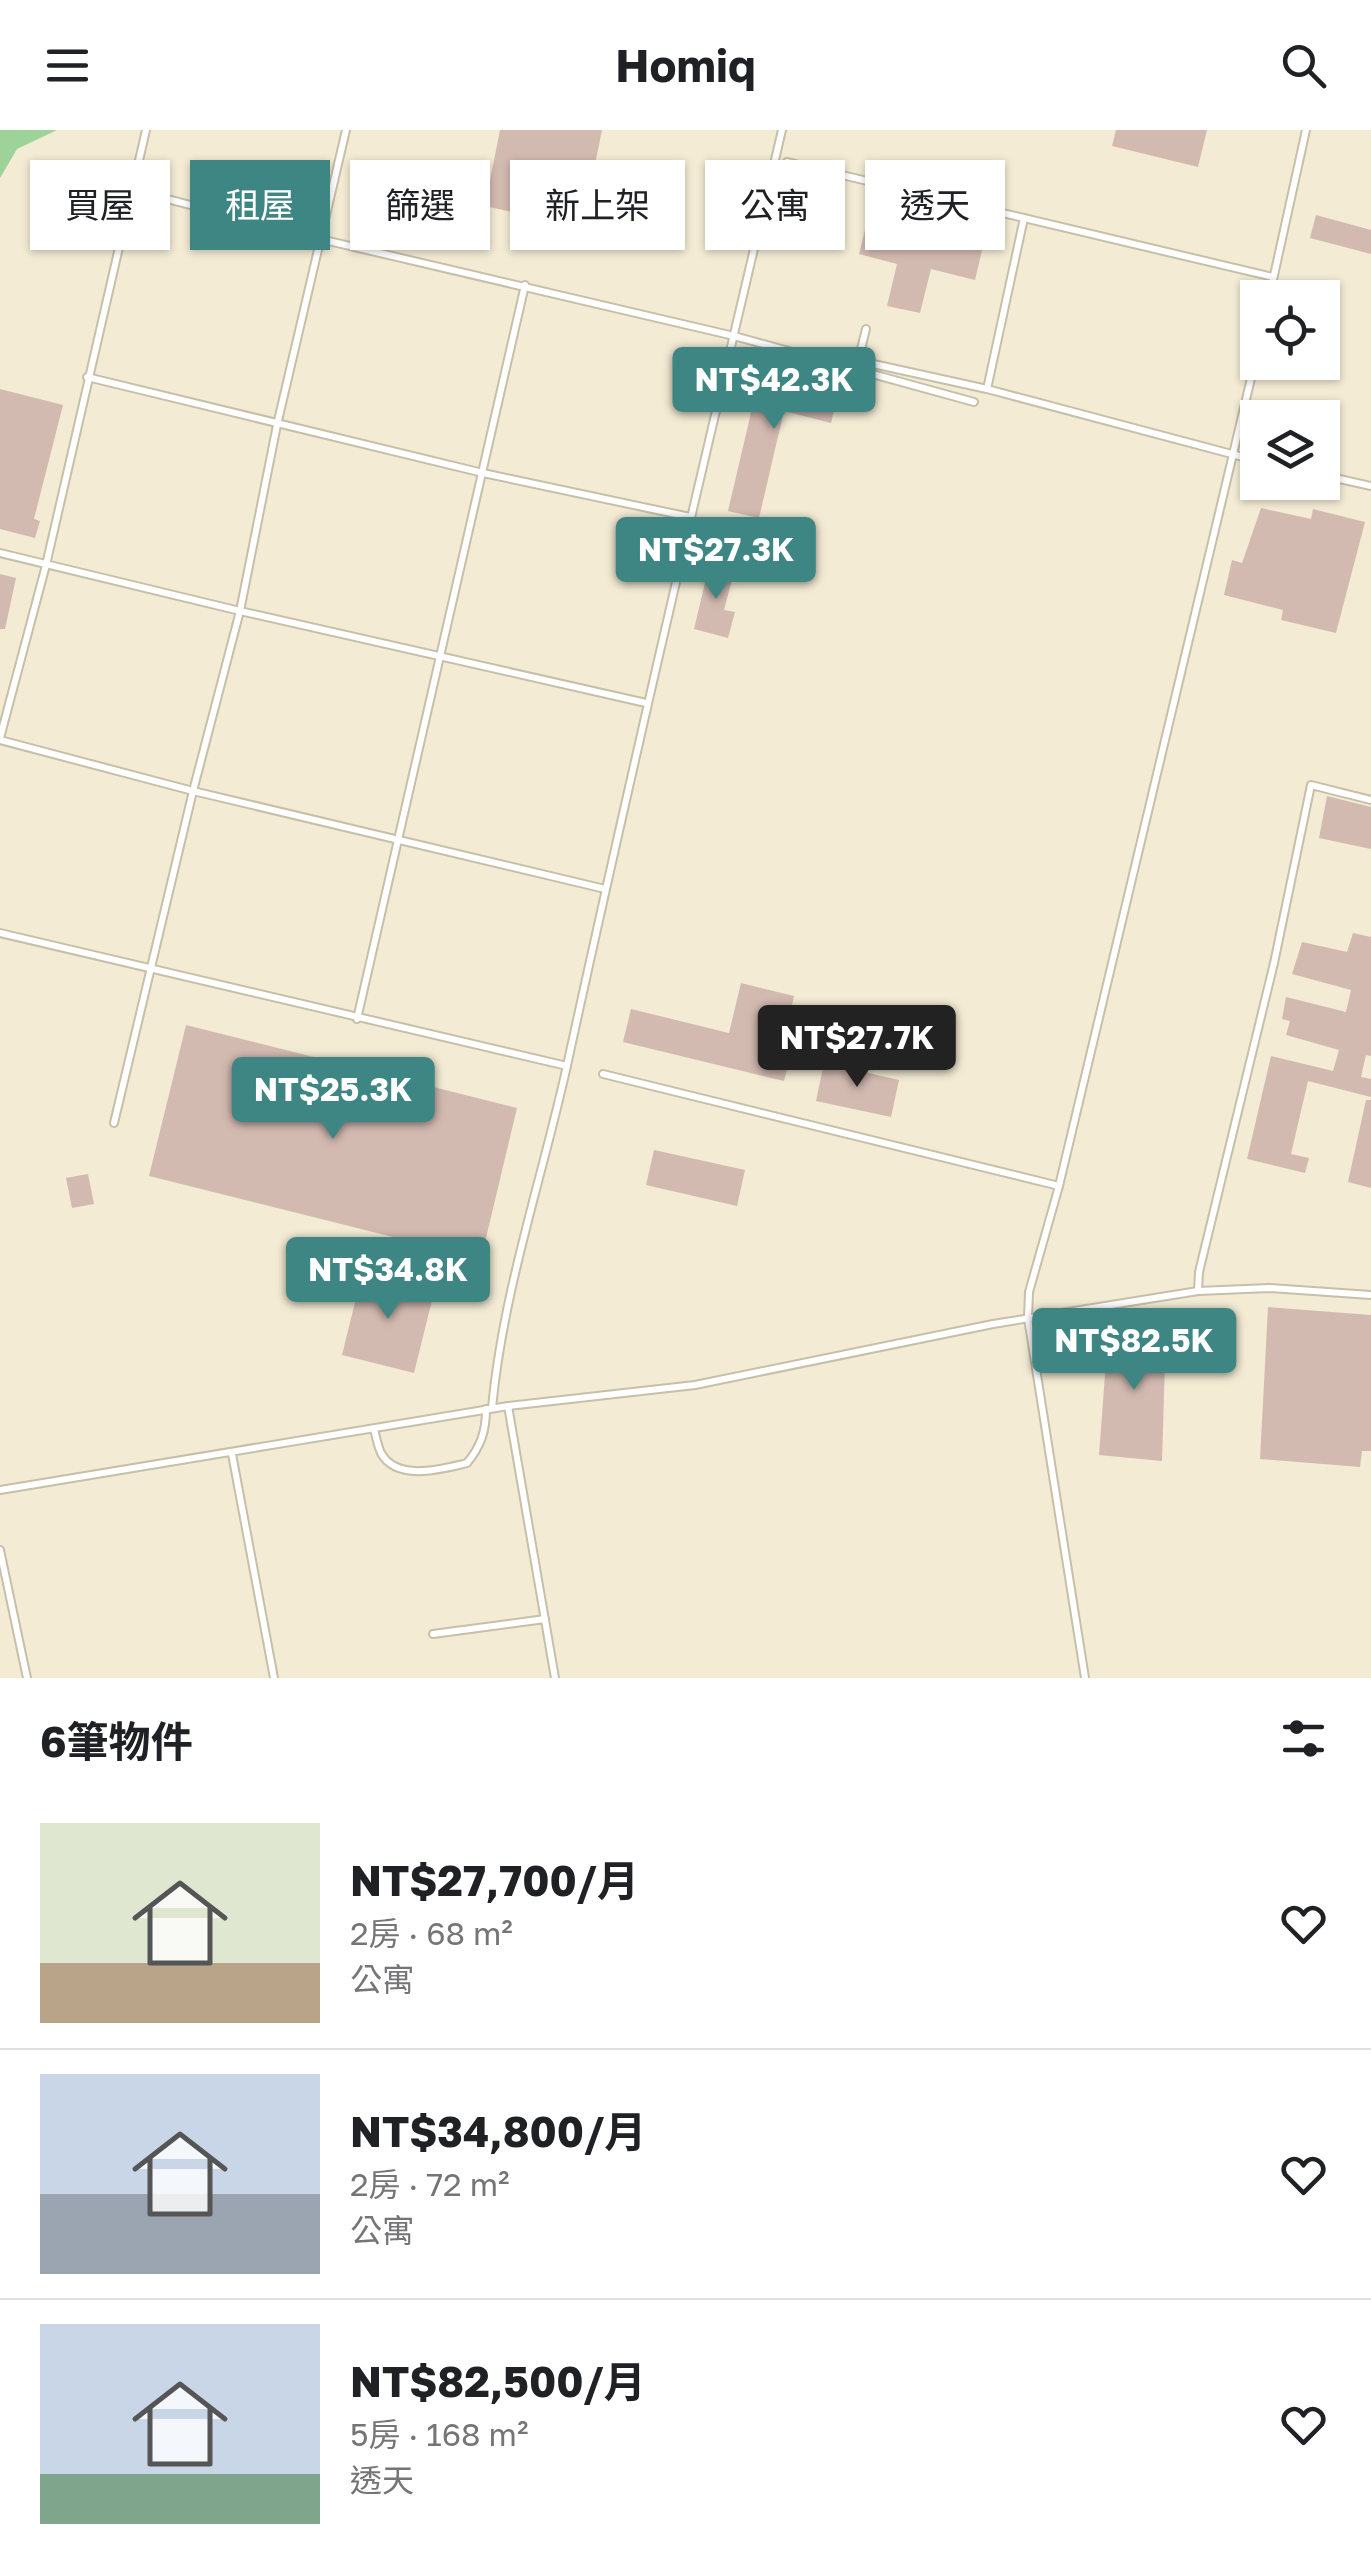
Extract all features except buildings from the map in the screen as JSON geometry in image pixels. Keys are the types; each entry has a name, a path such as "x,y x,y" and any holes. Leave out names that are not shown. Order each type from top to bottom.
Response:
{"lane":[{"path":"140,160 146,130"},
{"path":"330,197 346,130"},
{"path":"374,1430 382,1457 398,1468 421,1472 467,1463 486,1430 515,1276 782,130"},
{"path":"1272,280 1306,130"},
{"path":"845,176 1273,277"},
{"path":"987,390 1024,218"},
{"path":"330,241 734,336 974,402"},
{"path":"119,250 46,565 0,739 192,791 605,888"},
{"path":"114,1122 192,791 240,612 318,250"},
{"path":"357,1019 525,285"},
{"path":"858,361 866,329"},
{"path":"846,358 987,390 1240,457"},
{"path":"87,377 483,473 690,518"},
{"path":"1085,1678 1028,1318 1029,1292 1059,1186 1251,380"},
{"path":"1340,480 1371,486"},
{"path":"0,553 240,612 646,703"},
{"path":"1198,1290 1311,785 1371,800"},
{"path":"0,933 567,1066"},
{"path":"603,1074 1059,1186"},
{"path":"0,1490 508,1406 695,1385 1028,1318 1198,1290 1269,1288 1371,1294"},
{"path":"508,1406 555,1678"},
{"path":"232,1454 274,1678"},
{"path":"0,1550 26,1678"},
{"path":"433,1634 545,1619"}],"green space":[{"path":"0,130 57,130 17,149 0,178"}]}
